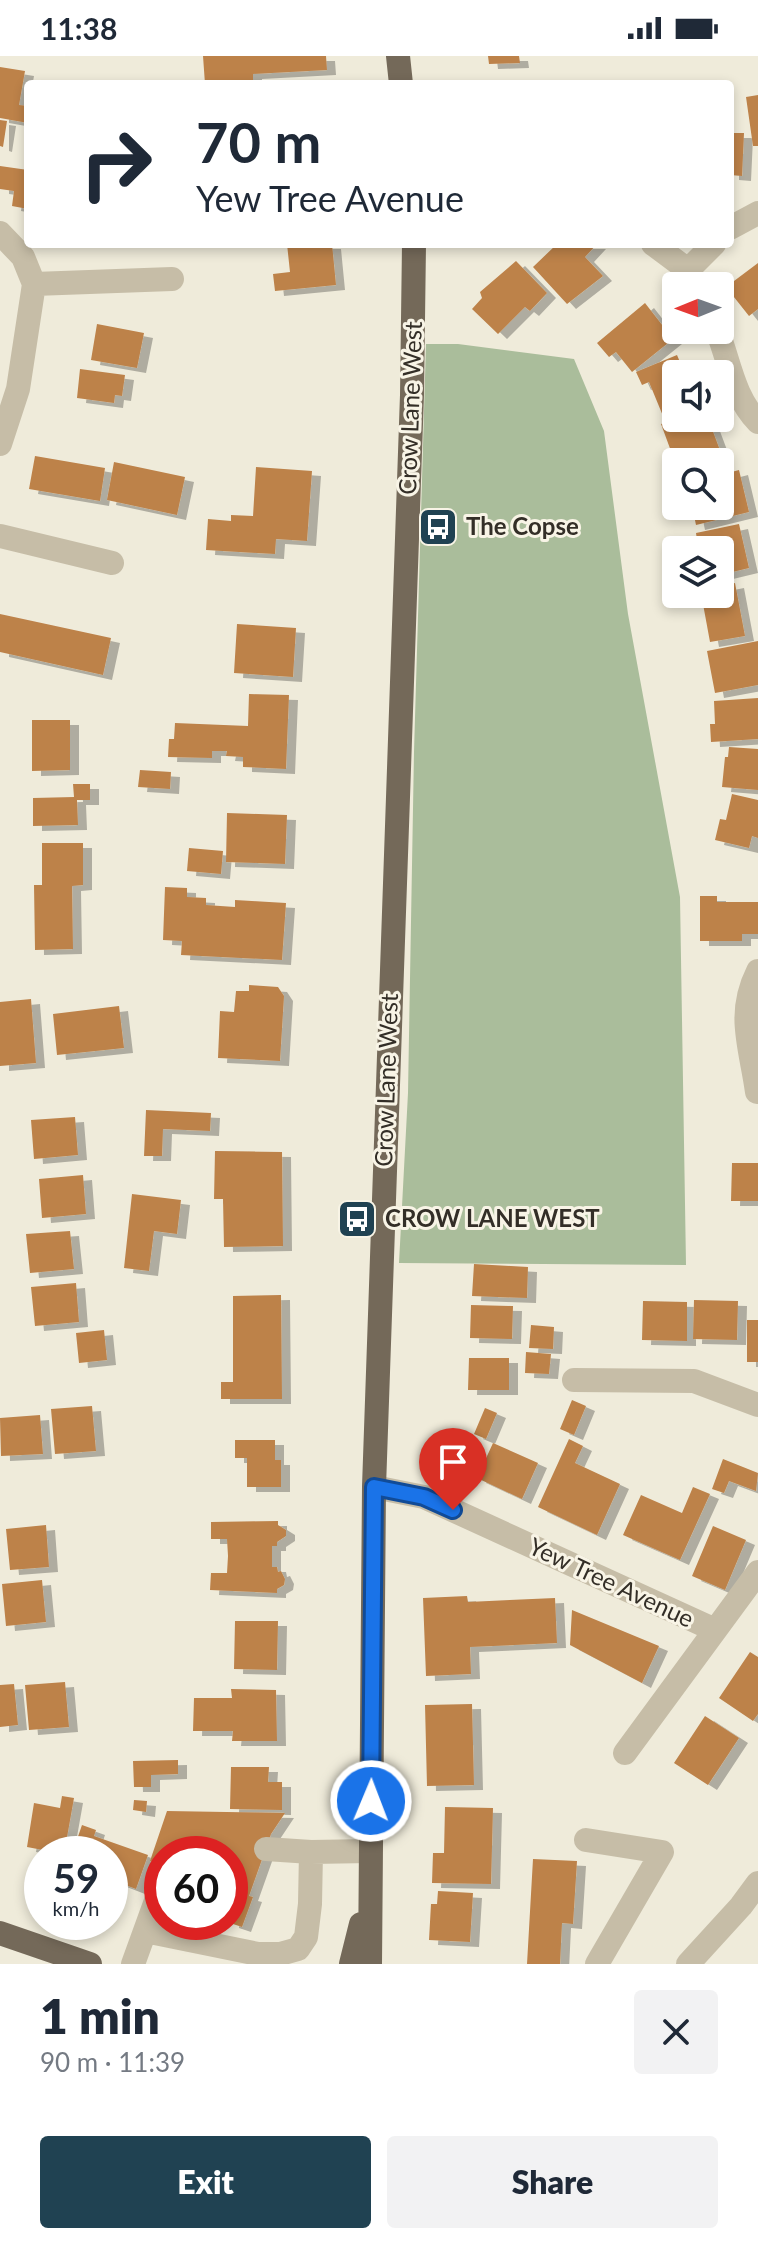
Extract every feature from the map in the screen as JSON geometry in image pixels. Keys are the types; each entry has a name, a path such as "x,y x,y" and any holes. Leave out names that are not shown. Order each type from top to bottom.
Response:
{"main road":[{"path":"398,56 401,80"},
{"name":"Crow Lane West","path":"370,1964 374,1487 412,395 414,248"},
{"path":"351,1964 371,1881"},
{"path":"0,1933 79,1962"}],"street":[{"path":"734,226 758,213"},
{"path":"0,233 23,257 34,284 9,386 0,444"},
{"path":"658,248 686,272"},
{"path":"697,272 712,248"},
{"path":"34,284 172,279"},
{"path":"721,344 732,380 748,412 758,422"},
{"path":"0,536 112,563"},
{"path":"751,1092 746,1004 758,971"},
{"path":"574,1380 694,1381 758,1405"},
{"name":"Yew Tree Avenue","path":"374,1487 424,1497 715,1630"},
{"name":"Yew Tree Avenue","path":"625,1753 758,1572"},
{"path":"586,1840 662,1852 597,1964"},
{"path":"266,1849 370,1851"},
{"path":"189,1940 258,1954 280,1954 298,1949 306,1937 311,1852"},
{"path":"688,1964 758,1883"},
{"path":"133,1964 144,1934"}],"green space":[{"path":"426,344 458,344 574,359 604,431 628,614 680,897 686,1265 399,1263 408,1093"}],"building":[{"path":"203,56 326,56 327,70 253,74 253,80 205,80"},
{"path":"488,56 519,56 520,63 489,64"},
{"path":"0,67 25,71 19,105 24,106 24,122 0,118"},
{"path":"758,95 758,146 753,146 746,97"},
{"path":"0,120 7,121 3,147 0,146"},
{"path":"734,133 744,133 742,176 734,175"},
{"path":"0,166 24,169 24,208 12,206 14,191 0,189"},
{"path":"287,248 332,248 336,285 275,291 273,274 290,272"},
{"path":"553,248 593,248 585,257 603,276 567,304 533,267"},
{"path":"516,261 547,293 530,311 525,307 498,334 472,309 482,298 480,292"},
{"path":"758,263 758,309 749,316 734,297 734,281"},
{"path":"645,303 662,325 662,344 667,344 632,372 616,352 609,357 597,343"},
{"path":"97,324 144,333 137,368 91,360"},
{"path":"662,361 662,414 649,382 642,385 636,372"},
{"path":"80,369 125,375 122,396 115,395 114,403 77,398"},
{"path":"664,432 713,432 719,448 670,448"},
{"path":"35,456 105,468 100,501 29,489"},
{"path":"114,462 185,477 177,515 107,500"},
{"path":"256,467 312,471 307,541 276,539 275,554 206,550 208,519 231,521 231,515 253,516"},
{"path":"739,470 749,512 734,516 734,471"},
{"path":"695,520 716,520 696,525"},
{"path":"739,524 749,568 734,572 734,536 696,536 696,533"},
{"path":"734,583 745,636 710,642 704,608 734,608"},
{"path":"0,614 111,638 103,675 0,652"},
{"path":"237,624 296,628 293,677 234,673"},
{"path":"758,641 758,685 715,693 707,651"},
{"path":"249,694 289,695 286,769 243,767 243,757 226,756 227,751 212,751 212,758 168,757 169,739 174,739 175,723 248,726"},
{"path":"758,698 758,739 711,742 710,724 715,724 714,701"},
{"path":"32,720 70,720 70,770 32,771"},
{"path":"729,747 758,749 758,790 722,787"},
{"path":"140,770 171,772 170,789 138,787"},
{"path":"73,784 90,784 90,800 77,800 78,825 33,826 33,798 74,797"},
{"path":"732,794 758,800 758,838 752,836 749,848 715,840 720,819 726,820"},
{"path":"227,813 287,815 285,864 226,862"},
{"path":"42,843 83,843 83,885 72,886 73,949 35,950 34,885 42,885"},
{"path":"189,848 223,851 221,874 187,871"},
{"path":"165,887 187,888 187,897 206,898 206,905 235,907 235,900 286,903 282,960 181,955 182,941 163,940"},
{"path":"700,896 717,896 717,902 758,902 758,934 742,934 742,941 700,941"},
{"path":"249,985 278,987 284,996 280,1061 218,1058 220,1011 234,1012 236,991 249,991"},
{"path":"31,999 36,1063 0,1066 0,1002"},
{"path":"119,1006 124,1048 57,1055 53,1014"},
{"path":"146,1110 211,1113 210,1131 163,1129 162,1156 144,1156"},
{"path":"75,1117 78,1155 34,1159 31,1120"},
{"path":"215,1151 282,1152 283,1246 224,1247 223,1199 214,1199"},
{"path":"732,1163 758,1163 758,1201 731,1201"},
{"path":"83,1175 86,1214 42,1218 39,1179"},
{"path":"132,1194 181,1200 177,1234 154,1231 149,1271 124,1268"},
{"path":"70,1231 74,1269 30,1273 26,1234"},
{"path":"474,1264 528,1267 527,1298 472,1296"},
{"path":"76,1283 79,1322 35,1326 31,1287"},
{"path":"281,1295 282,1399 221,1399 221,1382 233,1382 233,1296"},
{"path":"694,1300 738,1301 737,1340 693,1339"},
{"path":"643,1301 687,1302 687,1341 642,1340"},
{"path":"471,1305 513,1306 512,1339 470,1338"},
{"path":"747,1320 758,1320 758,1362 747,1362"},
{"path":"531,1325 554,1327 553,1349 529,1348"},
{"path":"104,1330 107,1360 79,1363 76,1333"},
{"path":"526,1352 551,1354 549,1374 525,1373"},
{"path":"469,1358 509,1358 509,1390 468,1390"},
{"path":"572,1400 586,1406 574,1435 560,1429"},
{"path":"92,1406 96,1451 55,1454 51,1409"},
{"path":"485,1408 497,1413 486,1439 474,1434"},
{"path":"40,1415 43,1454 1,1456 0,1418"},
{"path":"569,1439 583,1446 575,1463 620,1484 597,1535 538,1507"},
{"path":"235,1440 275,1440 275,1460 281,1460 281,1487 247,1487 247,1458 235,1458"},
{"path":"493,1443 538,1463 522,1499 477,1478"},
{"path":"723,1459 758,1473 756,1491 729,1481 724,1493 712,1489"},
{"path":"693,1487 710,1494 680,1560 623,1535 641,1495 682,1513"},
{"path":"278,1521 278,1525 286,1530 286,1536 277,1542 277,1546 272,1546 272,1567 277,1567 285,1579 277,1593 210,1590 211,1573 227,1573 228,1556 227,1539 211,1539 211,1522"},
{"path":"46,1525 49,1567 10,1570 6,1529"},
{"path":"713,1526 746,1540 725,1590 692,1576"},
{"path":"42,1580 46,1622 6,1626 2,1584"},
{"path":"467,1596 468,1602 555,1598 557,1643 470,1647 471,1674 426,1676 423,1598"},
{"path":"572,1610 659,1646 642,1683 570,1645"},
{"path":"235,1621 278,1621 277,1670 234,1669"},
{"path":"750,1652 758,1657 758,1714 753,1721 719,1698"},
{"path":"65,1682 69,1727 29,1730 25,1685"},
{"path":"14,1684 18,1725 0,1727 0,1685"},
{"path":"231,1689 276,1690 277,1741 232,1741 233,1731 193,1731 194,1698 232,1698"},
{"path":"472,1704 474,1785 427,1786 425,1705"},
{"path":"705,1716 739,1738 708,1785 674,1763"},
{"path":"178,1760 178,1774 151,1775 151,1787 134,1787 133,1761"},
{"path":"231,1767 269,1767 268,1782 282,1782 282,1810 230,1809"},
{"path":"62,1796 74,1798 67,1836 29,1836 34,1803 60,1808"},
{"path":"134,1800 147,1801 146,1812 133,1810"},
{"path":"445,1807 493,1808 491,1884 432,1883 433,1853 444,1853"},
{"path":"167,1811 285,1813 271,1834 249,1896 253,1897 248,1911 248,1836 158,1836"},
{"path":"82,1825 96,1830 94,1836 78,1836"},
{"path":"128,1848 144,1854 144,1866 136,1889 128,1886"},
{"path":"533,1859 577,1861 573,1924 562,1923 560,1964 527,1964"},
{"path":"438,1891 473,1893 470,1942 429,1940 431,1904 437,1904"}],"place":[{"name":"The Copse","path":"438,527"},
{"name":"CROW LANE WEST","path":"357,1219"}],"route":[{"path":"371,1801 374,1487 424,1497 453,1510"}]}
